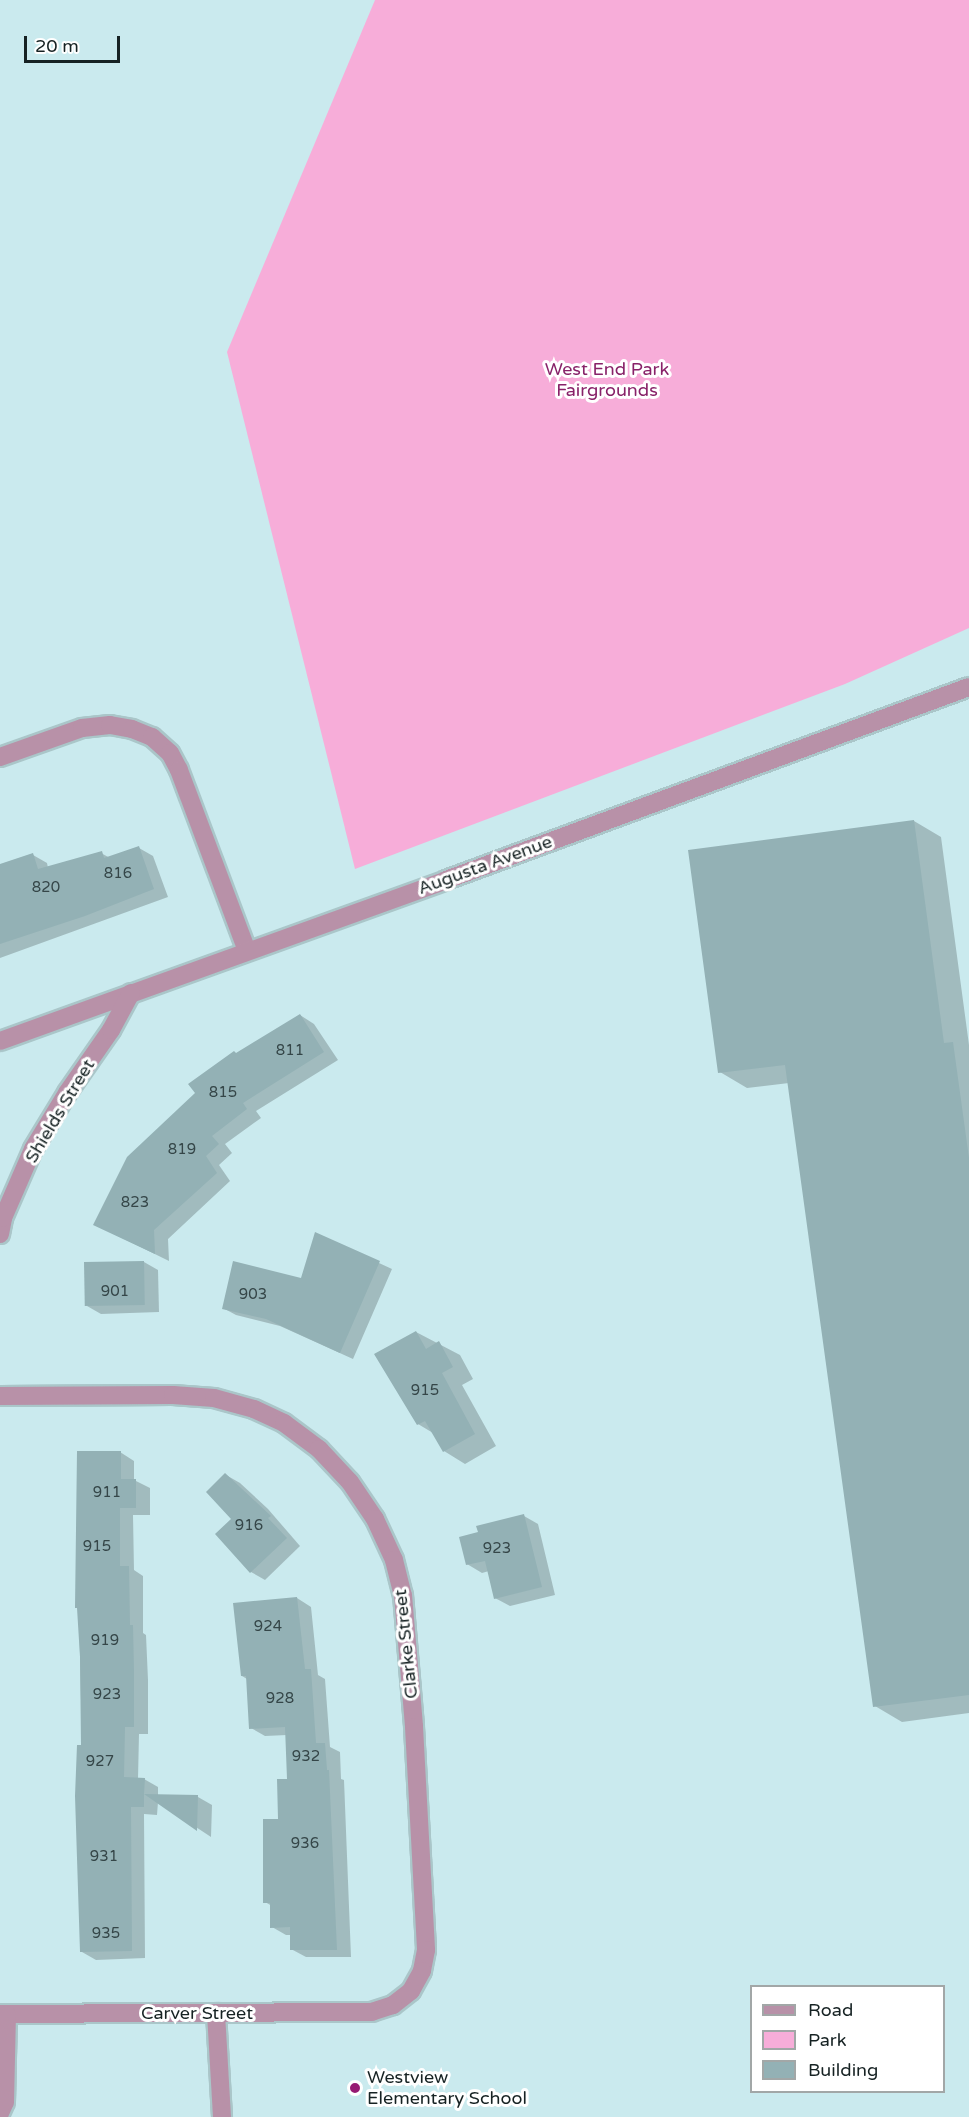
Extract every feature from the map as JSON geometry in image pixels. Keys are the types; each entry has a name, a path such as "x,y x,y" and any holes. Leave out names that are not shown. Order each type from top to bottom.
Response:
{"street":[{"name":"Augusta Avenue","path":"0,1041 446,880 969,687"},
{"path":"0,757 82,728 110,725 132,729 152,737 170,753 179,770 247,951"},
{"name":"Shields Street","path":"0,1234 3,1218 33,1149 67,1093 111,1030 131,993"},
{"name":"Clarke Street","path":"0,1396 173,1395 214,1398 254,1409 284,1423 319,1449 350,1482 375,1519 394,1560 403,1595 414,1727 426,1950 422,1971 411,1991 393,2005"},
{"name":"Carver Street","path":"4,2014 372,2012 393,2005"},
{"path":"216,2013 222,2117"},
{"path":"0,2113 5,2102 4,2014"}],"green space":[{"name":"West End Park Fairgrounds","path":"375,0 969,0 969,628 845,684 355,869 227,352"}],"building":[{"path":"914,820 944,1043 953,1042 969,1158 969,1695 873,1707 785,1065 718,1073 688,850"},
{"path":"139,846 154,889 85,916 0,944 0,864 33,853 38,869 102,851 104,858"},
{"path":"300,1014 324,1052 243,1103 247,1109 212,1136 219,1144 206,1156 217,1173 154,1230 155,1254 93,1225 127,1157 195,1093 188,1084 234,1051 236,1053"},
{"path":"315,1232 380,1261 340,1353 266,1319 222,1309 233,1261 301,1278"},
{"path":"144,1261 145,1305 85,1306 84,1262"},
{"path":"416,1331 426,1349 439,1341 453,1367 442,1373 475,1434 443,1452 425,1421 417,1425 374,1354"},
{"path":"77,1451 121,1451 121,1479 136,1479 136,1508 120,1508 120,1566 129,1566 130,1625 133,1625 134,1671 134,1727 125,1727 124,1777 145,1778 144,1807 131,1807 132,1951 80,1952 75,1796 77,1745 81,1745 80,1657 77,1608 75,1608"},
{"path":"225,1473 271,1516 268,1518 287,1538 250,1573 215,1534 231,1519 206,1492"},
{"path":"524,1514 542,1587 494,1599 485,1561 466,1565 459,1537 478,1532 476,1526"},
{"path":"297,1597 305,1669 311,1669 316,1743 325,1743 327,1770 329,1770 337,1950 290,1950 290,1927 270,1928 270,1903 263,1903 263,1819 278,1819 277,1779 287,1779 285,1727 249,1729 246,1676 241,1676 233,1603"},
{"path":"144,1794 198,1795 197,1831"}],"place":[{"name":"Westview Elementary School","path":"355,2088"}]}
